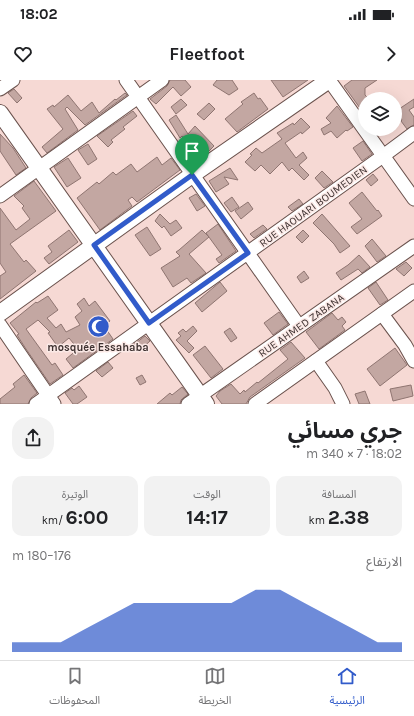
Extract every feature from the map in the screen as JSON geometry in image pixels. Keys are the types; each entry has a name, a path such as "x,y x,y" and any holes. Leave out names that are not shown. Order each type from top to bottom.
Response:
{"main road":[{"path":"0,313 192,175 329,80"},
{"path":"0,113 149,323 198,401"}],"street":[{"path":"0,89 13,80"},
{"path":"126,80 299,326"},
{"path":"0,196 162,80"},
{"path":"329,80 414,199"},
{"name":"RUE HAOUARI BOUMEDIEN","path":"36,404 51,400 149,323 414,133"},
{"name":"RUE AHMED ZABANA","path":"198,401 299,326 414,246"},
{"path":"255,404 414,292"},
{"path":"382,314 414,361"},
{"path":"0,325 51,400"},
{"path":"316,361 335,388 343,404"}],"building":[{"path":"170,80 185,80 191,87 181,96 173,87 156,104 150,99 167,86"},
{"path":"217,80 232,80 238,89 229,95 213,85"},
{"path":"271,80 308,80 283,97"},
{"path":"352,80 377,80 365,88 365,92 358,92 358,105 344,86"},
{"path":"14,89 22,98 17,103 8,93"},
{"path":"125,93 127,95 85,125 67,107 65,109 78,130 47,153 42,147 63,129 47,109 53,105 54,107 68,95 81,111 92,102 99,113 115,99 116,100"},
{"path":"254,93 258,99 260,98 268,109 237,132 225,119 243,104 241,102"},
{"path":"181,99 187,105 176,114 171,107"},
{"path":"414,99 414,107 409,110 414,117 414,125 407,129 402,122 402,107"},
{"path":"209,103 215,109 204,120 197,114"},
{"path":"337,106 353,127 347,131 346,130 337,138 331,131 324,135 321,129 331,123 326,118"},
{"path":"133,111 137,116 123,127 125,129 111,140 113,142 108,147 97,136"},
{"path":"176,115 188,134 195,126 214,146 208,152 200,144 192,150 182,136 180,138 169,120"},
{"path":"301,118 310,127 302,134 301,132 285,143 296,158 303,152 307,158 299,165 309,175 304,180 292,168 289,171 282,162 270,174 261,165 255,171 245,162 256,148 262,153 282,139 277,133 293,123 294,125"},
{"path":"0,134 13,148 26,168 16,175 0,151"},
{"path":"363,141 372,154 362,161 353,148"},
{"path":"88,144 97,159 88,165 78,150"},
{"path":"157,157 162,165 171,158 180,170 137,202 132,197 128,200 132,206 100,230 77,198 97,182 99,184 113,172 116,175 131,164 137,172"},
{"path":"68,158 81,178 67,187 54,167"},
{"path":"230,168 238,180 224,177 229,184 216,192 209,181"},
{"path":"322,171 333,182 324,188 315,178"},
{"path":"373,174 378,180 371,186 366,180"},
{"path":"34,181 56,211 10,244 24,262 26,260 36,271 0,299 0,276 6,272 0,263 0,208 16,230 30,219 22,208 24,206 14,196"},
{"path":"362,192 382,216 357,234 351,227 362,219 349,203"},
{"path":"196,194 205,206 197,211 189,198"},
{"path":"232,197 239,207 231,212 224,203"},
{"path":"299,199 303,204 292,211 288,207"},
{"path":"248,202 253,209 241,219 235,211"},
{"path":"160,214 170,224 176,220 182,228 171,236 164,226 162,228 155,221"},
{"path":"322,214 350,246 340,253 334,244 313,223"},
{"path":"218,224 236,251 219,263 216,259 222,255 206,233"},
{"path":"263,225 267,229 254,238 250,234"},
{"path":"147,227 161,249 150,256 135,235"},
{"path":"69,230 78,242 49,264 44,258 52,252 48,246"},
{"path":"202,230 209,237 189,254 206,273 191,283 187,278 173,287 161,268 180,256 176,252"},
{"path":"303,230 309,236 302,243 296,237"},
{"path":"372,239 386,256 377,262 365,246"},
{"path":"359,255 370,267 362,273 358,269 341,280 336,273"},
{"path":"406,262 412,268 404,276 396,269"},
{"path":"304,271 309,278 301,283 297,277"},
{"path":"220,282 227,291 202,312 195,303"},
{"path":"376,282 388,300 380,305 368,288"},
{"path":"48,296 58,310 47,318 56,328 61,324 66,332 80,325 75,317 82,311 77,304 84,298 89,306 95,301 110,321 104,326 113,339 73,368 66,359 78,349 69,338 58,347 48,333 50,332 38,320 26,329 52,365 55,363 63,375 50,384 17,335 19,334 10,323 36,302 37,303"},
{"path":"279,312 288,324 273,335 264,323"},
{"path":"332,313 338,320 342,317 346,322 342,326 345,330 319,349 306,332"},
{"path":"193,326 197,331 187,341 194,348 189,353 176,340 181,336 178,333 183,329 186,332"},
{"path":"230,328 237,338 231,342 224,332"},
{"path":"145,336 150,341 138,352 132,346"},
{"path":"291,342 305,358 250,397 246,404 222,404 216,396 220,391 231,384 240,394 244,390 245,392 288,359 280,350"},
{"path":"205,346 223,369 211,378 193,355"},
{"path":"395,348 407,365 380,386 367,369"},
{"path":"108,362 113,368 102,377 96,371"},
{"path":"24,375 37,393 31,398 28,404 0,404 0,399 15,387 13,384"},
{"path":"142,375 146,382 140,385 136,378"},
{"path":"411,385 413,396 393,401 390,389"},
{"path":"79,386 87,397 77,404 73,404 65,393 72,388 74,390"},
{"path":"182,387 188,394 181,400 180,404 157,404 170,393 172,395"},
{"path":"365,391 370,404 359,404 355,394"}],"place":[{"name":"mosquée Essahaba","path":"98,327"}],"route":[{"path":"192,175 248,253 149,323 94,245 192,175"}]}
